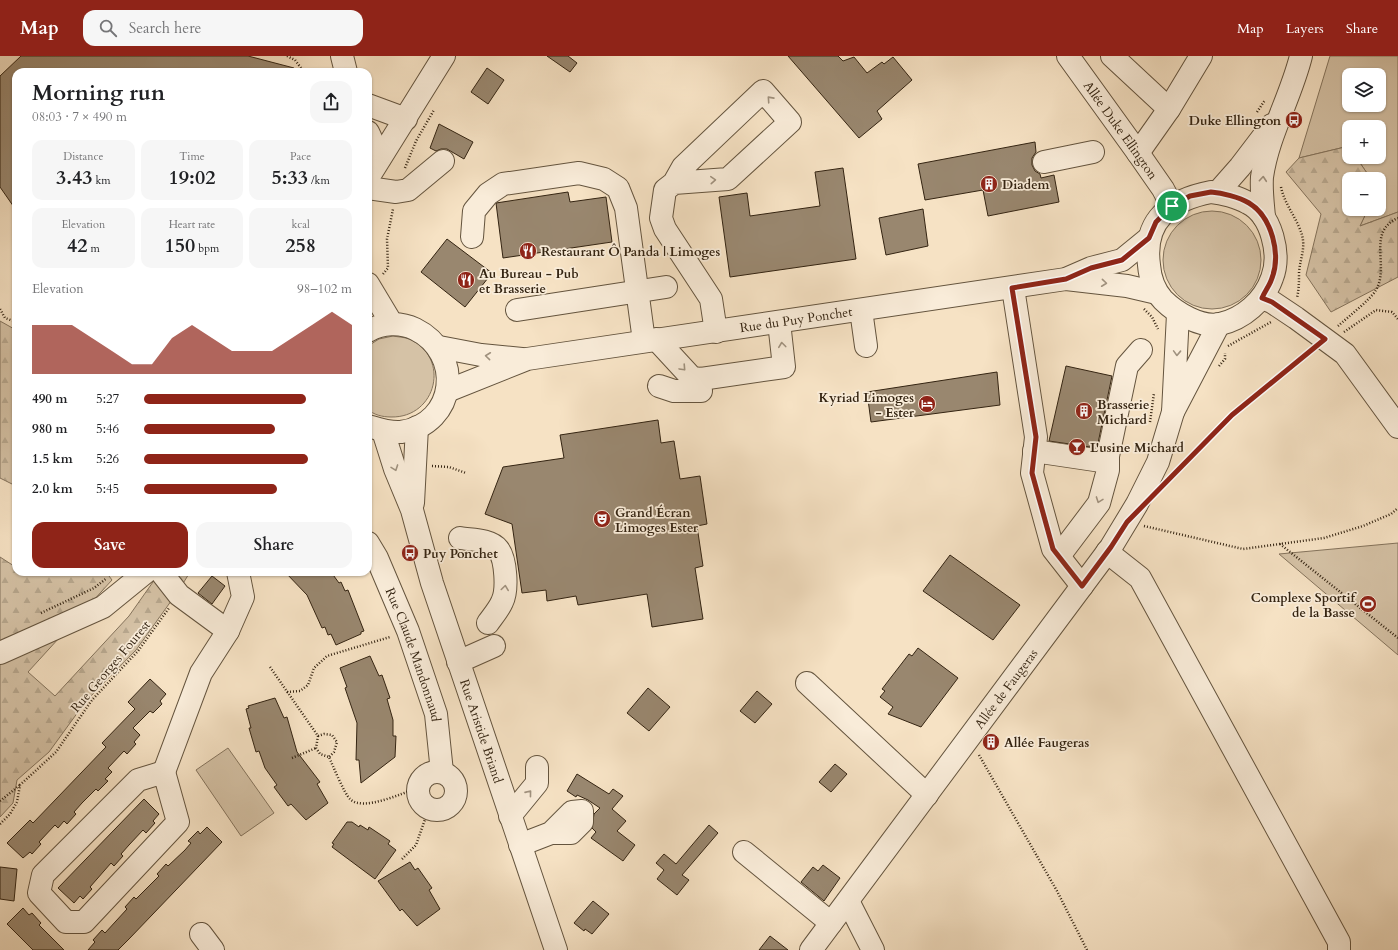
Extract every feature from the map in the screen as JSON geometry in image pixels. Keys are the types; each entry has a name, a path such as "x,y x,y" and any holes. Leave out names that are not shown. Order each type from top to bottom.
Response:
{"street":[{"path":"342,56 345,68"},
{"name":"Allée Duke Ellington","path":"1068,56 1163,189 1172,206"},
{"path":"1112,56 1169,109"},
{"path":"1138,153 1169,109 1201,56"},
{"path":"1264,218 1262,178 1279,116 1292,88 1301,56"},
{"path":"372,171 406,119 438,58"},
{"path":"674,183 728,179 790,122 763,91 683,167 674,183 665,190 661,218 665,229 711,299 716,332"},
{"path":"372,107 406,119"},
{"path":"1218,192 1240,167 1279,116"},
{"path":"372,141 380,158"},
{"path":"1044,162 1093,152"},
{"path":"372,189 396,192 408,190 443,161"},
{"path":"472,237 474,212 488,194 503,184 579,173 604,179 618,188 626,208 637,292 650,340 692,378 701,379 784,368 779,322"},
{"path":"1218,192 1249,203 1264,218 1272,236 1276,256 1272,278 1262,298 1248,312 1219,324 1198,322 1178,314 1157,293 1150,274 1148,256 1149,238 1156,222 1172,206 1190,196 1218,192"},
{"path":"1066,279 1091,268 1122,260 1149,238"},
{"path":"1066,279 1127,286 1157,293"},
{"name":"Rue du Puy Ponchet","path":"447,391 527,360 650,340 716,332 1066,279"},
{"path":"517,310 666,287"},
{"path":"1012,288 1036,437 1032,473 1053,549 1082,586"},
{"path":"372,291 392,324"},
{"path":"1262,298 1272,302 1345,354 1398,427"},
{"path":"861,310 866,346"},
{"name":"Allée de Faugeras","path":"1173,412 1178,314"},
{"path":"372,329 382,325 392,324 410,326 426,334 439,347 446,361 448,376 447,391 441,406 431,418 417,427 400,432 375,428"},
{"name":"Allée de Faugeras","path":"811,950 1082,586 1127,522 1158,462 1173,412 1219,324"},
{"name":"Rue du Puy Ponchet","path":"439,347 481,355 527,360"},
{"path":"1058,556 1099,503 1108,470 1108,462 1127,366 1141,350"},
{"path":"660,386 674,391 701,391"},
{"name":"Rue Aristide Briand","path":"412,510 417,427"},
{"name":"Rue Aristide Briand","path":"375,428 395,469 412,510 432,582 458,662 556,950"},
{"path":"1034,451 1108,462"},
{"path":"460,538 488,542 506,547 504,564 506,581 503,601 488,623"},
{"name":"Rue Claude Mandonnaud","path":"372,550 408,631 436,714 442,772"},
{"path":"1107,552 1140,578 1344,947"},
{"path":"0,653 103,607 145,576"},
{"path":"155,576 228,631"},
{"path":"164,772 138,780 43,875 40,893 66,922 84,922 178,822 164,772 201,673 228,631 244,597 239,576"},
{"path":"458,662 494,646"},
{"path":"807,683 927,795"},
{"path":"510,816 537,783 537,767"},
{"path":"442,772 452,779 455,785 455,797 452,802 442,809 429,808 420,800 418,788 424,777 429,773 442,772"},
{"path":"520,845 551,833"},
{"path":"744,852 832,923"},
{"path":"848,901 873,950"}],"path":[{"path":"287,56 295,60 301,68"},
{"path":"1255,116 1267,98"},
{"path":"1171,477 1232,415 1325,339 1376,290 1382,274 1380,247 1382,234 1390,222 1398,218"},
{"path":"0,309 5,318 12,321"},
{"path":"1325,339 1340,335 1376,310 1392,312 1398,319"},
{"path":"427,466 449,467 466,473"},
{"path":"1127,522 1243,549 1324,538 1363,526 1391,514 1398,508"},
{"path":"1280,544 1398,638"},
{"path":"40,613 94,588 110,576"},
{"name":"Rue Georges Fourest","path":"0,801 56,752 92,700 138,651 179,595"},
{"path":"287,692 300,691 308,685 314,668 327,656 408,631"},
{"path":"270,667 318,736 316,748 320,754 329,757 350,799 361,804 372,803 418,788"},
{"path":"318,736 324,734 332,736 337,742 334,752 329,757"},
{"path":"969,738 1049,878 1087,950"},
{"path":"292,758 316,748"},
{"path":"0,824 10,814 17,802 20,785"},
{"path":"402,859 416,845 429,808"}],"green space":[{"path":"1330,56 1398,56 1398,212 1360,226 1365,216 1386,216 1386,172 1366,172 1361,164 1386,164 1386,120 1342,120 1342,148 1299,158"},
{"path":"1342,148 1342,164 1361,164 1366,172 1342,172 1342,216 1365,216 1360,226 1398,212 1398,277 1331,312 1306,275 1321,214 1286,172 1299,158"},
{"path":"1212,211 1231,215 1246,226 1257,241 1261,260 1257,279 1246,294 1231,305 1212,309 1193,305 1178,294 1167,279 1163,260 1167,241 1178,226 1193,215"},
{"path":"0,321 12,328 12,484 0,478"},
{"path":"393,336 409,339 422,348 430,359 434,372 433,385 428,398 419,408 407,415 388,417 372,412 372,343 379,339"},
{"name":"Complexe Sportif de la Basse","path":"1398,543 1398,655 1279,554"},
{"path":"0,557 12,565 12,576 109,576 112,580 28,672 55,696 129,616 157,576 188,576 136,650 86,701 49,752 17,780 13,803 0,817"},
{"path":"228,748 274,813 241,836 196,770"}],"building":[{"path":"21,56 248,56 294,68 12,68 12,204 0,187 0,76"},
{"path":"547,56 568,56 577,63 570,72"},
{"path":"788,56 838,56 843,61 854,57 867,73 882,62 884,64 893,57 912,80 877,111 882,119 859,138"},
{"path":"487,68 504,80 488,104 471,92"},
{"path":"439,124 473,142 464,159 447,149 436,151 430,148"},
{"name":"Diadem","path":"1035,142 1036,152 1032,158 1032,165 1035,171 1040,174 1041,178 1054,175 1059,202 988,216 983,190 925,200 918,164"},
{"path":"843,168 856,259 730,277 719,197 747,193 750,216 820,206 815,172"},
{"path":"568,192 570,202 606,197 612,242 503,258 496,203"},
{"path":"923,209 928,246 886,255 879,218"},
{"path":"447,239 492,273 465,307 421,272"},
{"name":"Brasserie Michard","path":"1066,366 1112,376 1097,448 1049,441"},
{"name":"Kyriad Limoges - Ester","path":"997,372 1000,405 871,422 867,392"},
{"name":"Grand Écran Limoges Ester","path":"658,420 661,443 674,441 680,479 700,476 707,524 697,526 703,566 695,568 703,619 652,627 647,594 578,605 576,596 547,601 546,590 522,593 512,524 485,514 503,467 564,458 560,435"},
{"path":"950,555 1020,605 993,640 923,591"},
{"path":"212,576 225,586 212,604 198,593"},
{"path":"289,576 334,576 339,583 341,582 345,591 348,590 364,631 361,632 361,634 336,645 331,634 328,635 325,627 322,628 307,595"},
{"path":"918,648 958,678 921,727 888,714 893,707 880,697 885,691 882,689 909,654 912,656"},
{"path":"370,656 379,676 382,675 390,698 387,699 393,720 393,736 396,736 395,757 361,783 359,760 356,760 357,723 340,668"},
{"path":"150,679 166,694 160,701 162,704 153,713 150,711 133,728 140,735 134,742 136,744 127,754 124,751 108,768 112,772 105,779 108,781 98,791 96,789 82,803 74,812 76,814 67,824 64,821 58,828 55,825 39,842 41,844 32,854 30,852 23,858 7,843 30,820 33,823 106,747 102,743 135,709 128,702"},
{"path":"648,688 670,707 649,731 627,713"},
{"path":"757,691 772,704 755,723 740,711"},
{"path":"275,698 284,718 287,717 297,752 320,782 317,784 328,803 306,820 291,804 288,806 274,787 277,785 265,768 259,751 256,752 249,728 251,728 246,709 249,708 248,706"},
{"path":"835,764 847,774 831,792 819,782"},
{"path":"577,774 609,794 613,789 623,796 612,809 626,821 617,831 635,845 623,861 591,838 596,832 592,828 594,814 600,808 588,800 577,795 576,797 567,791"},
{"path":"144,799 159,814 153,821 155,823 146,833 143,830 121,854 123,856 114,866 111,863 90,887 92,889 83,899 80,896 74,903 58,888"},
{"path":"347,822 352,822 359,827 360,825 368,830 369,827 390,841 388,844 396,850 375,879 332,847 334,844 332,843"},
{"path":"709,825 718,833 682,875 689,880 677,895 657,879 664,870 656,863 664,854 676,864"},
{"path":"207,827 222,842 129,939 118,950 88,950 95,942 93,940 102,930 105,933 127,909 125,907 134,897 136,899 159,876 157,874 166,864 168,866 185,850 191,843 188,841 198,831 200,834"},
{"path":"410,862 415,870 418,868 432,888 429,890 440,909 417,926 402,909 400,911 378,881"},
{"path":"823,865 840,878 824,901 801,882 813,867 818,871"},
{"path":"0,867 17,869 14,901 0,899"},
{"path":"593,901 609,914 592,934 585,929 584,931 574,923"},
{"path":"23,908 29,915 32,913 41,923 39,925 64,950 33,950 7,924"},
{"path":"770,936 788,950 759,950"}],"place":[{"name":"Duke Ellington","path":"1294,120"},
{"name":"Diadem","path":"989,184"},
{"name":"Restaurant Ô Panda | Limoges","path":"528,251"},
{"name":"Au Bureau - Pub et Brasserie","path":"466,280"},
{"name":"Kyriad Limoges - Ester","path":"927,404"},
{"name":"Brasserie Michard","path":"1084,411"},
{"name":"L'usine Michard","path":"1077,447"},
{"name":"Grand Écran Limoges Ester","path":"602,519"},
{"name":"Puy Ponchet","path":"410,553"},
{"name":"Complexe Sportif de la Basse","path":"1368,604"},
{"name":"Allée Faugeras","path":"991,742"}],"route":[{"path":"1211,192 1218,192 1249,203 1264,218 1272,236 1276,256 1272,278 1262,298 1272,302 1325,339 1232,415 1127,522 1111,547 1082,586 1053,549 1032,473 1036,437 1012,288 1066,279 1091,268 1122,260 1149,238 1156,222 1172,206 1190,196 1211,192"}]}
